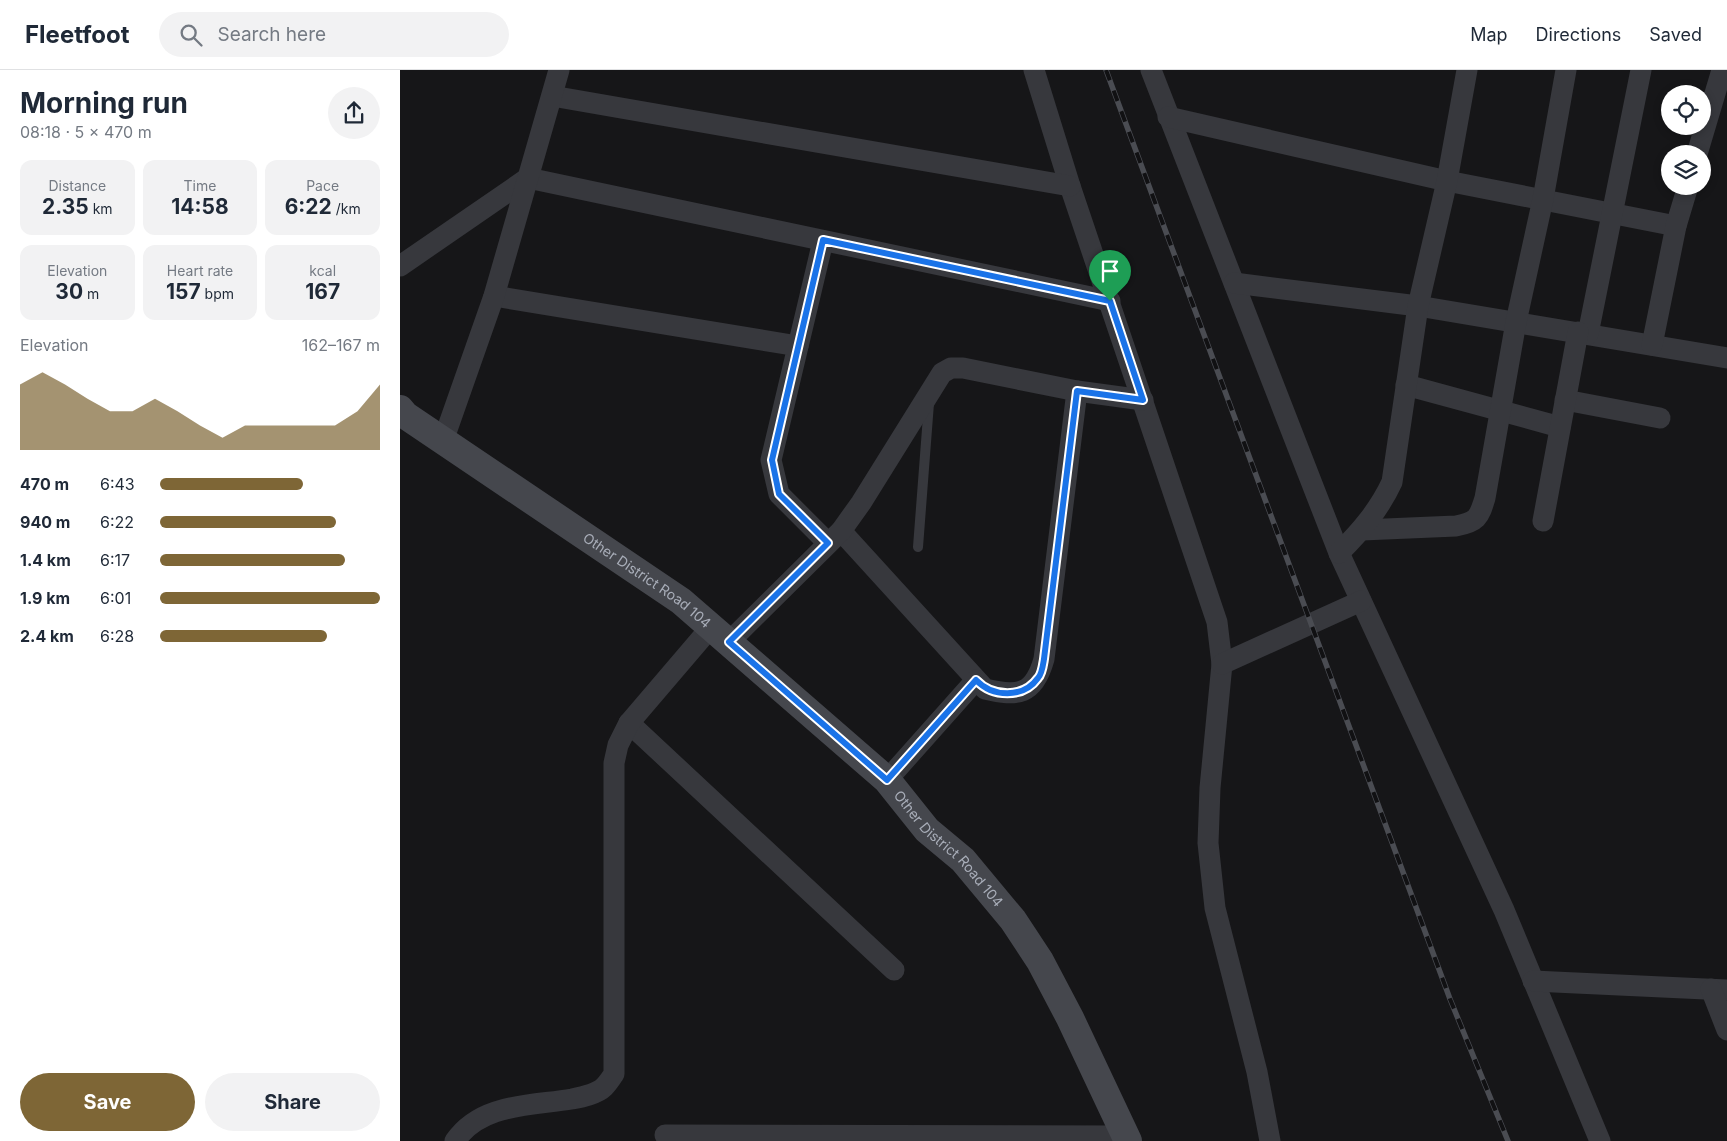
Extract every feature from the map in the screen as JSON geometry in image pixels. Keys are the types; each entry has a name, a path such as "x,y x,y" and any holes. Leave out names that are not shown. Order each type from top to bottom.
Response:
{"street":[{"path":"443,441 494,296 559,70"},
{"path":"1034,70 1070,186 1217,622 1222,664 1210,788 1208,843 1215,908 1257,1072 1270,1141"},
{"path":"1151,70 1339,553 1504,910 1600,1141"},
{"path":"1339,553 1362,530 1381,505 1392,482 1418,306 1446,181 1467,70"},
{"path":"1362,530 1456,526 1471,523 1480,515 1485,498 1516,322 1543,199 1566,70"},
{"path":"1543,521 1565,400 1613,213 1641,70"},
{"path":"1701,145 1722,70"},
{"path":"552,96 1070,186"},
{"path":"1168,117 1446,181 1676,226"},
{"path":"400,266 528,178 1110,301"},
{"path":"1652,345 1676,226 1685,195"},
{"path":"823,240 772,460 779,494 835,537 985,689 1006,694 1025,691 1039,678 1044,659 1077,391"},
{"path":"1234,283 1418,306 1727,358"},
{"path":"494,296 798,346"},
{"path":"455,1141 461,1132 478,1118 504,1108 584,1097 604,1088 614,1074 614,763 618,745 629,723 720,634 835,537 866,494 930,389 942,373 952,368 963,368 1077,391 1143,400"},
{"path":"1406,385 1560,427"},
{"path":"1565,400 1660,418"},
{"name":"Other District Road 104","path":"400,410 681,601 887,780 927,830 963,860 1013,920 1040,962 1070,1018 1126,1138"},
{"path":"1222,664 1361,601"},
{"path":"887,780 976,680"},
{"path":"629,723 894,970"},
{"path":"1534,981 1719,989 1727,1030"},
{"path":"665,1135 1126,1138"}],"lane":[{"path":"918,547 930,389"}],"railway":[{"path":"1106,70 1450,999 1508,1141"}],"route":[{"path":"823,240 1110,301 1143,400 1077,391 1044,659 1039,678 1025,691 1006,694 985,689 976,680 887,780 729,642 828,543 779,494 772,460 823,240"}]}
